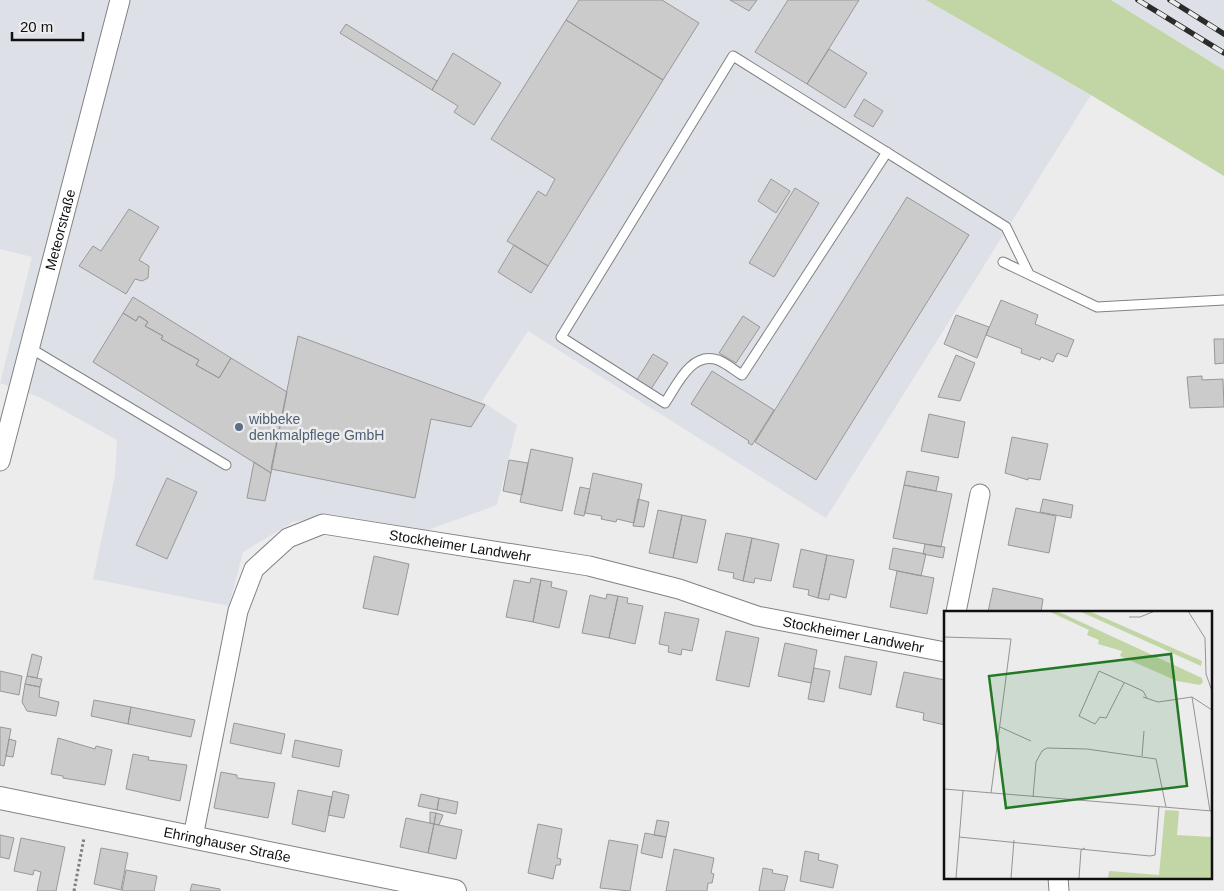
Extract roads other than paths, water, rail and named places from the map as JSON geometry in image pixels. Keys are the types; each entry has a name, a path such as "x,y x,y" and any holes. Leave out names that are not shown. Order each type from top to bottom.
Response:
{"street":[{"name":"Meteorstraße","path":"0,460 120,0"},
{"path":"956,611 980,494"},
{"name":"Stockheimer Landwehr","path":"193,837 238,611 254,569 288,538 323,524 589,566 679,589 758,616 944,652"},
{"name":"Ehringhauser Straße","path":"0,798 88,818 193,837 455,891"},
{"path":"1058,878 1059,891"}],"lane":[{"path":"887,152 742,374 717,360 699,360 689,366 665,403 561,337 733,56 887,152 1006,227 1029,274"},
{"path":"1003,262 1097,307 1224,300"},
{"path":"30,348 226,465"}],"railway":[{"path":"1138,0 1224,53"},
{"path":"1170,0 1224,34"}],"place":[{"name":"wibbeke denkmalpflege GmbH","path":"239,427"}]}
